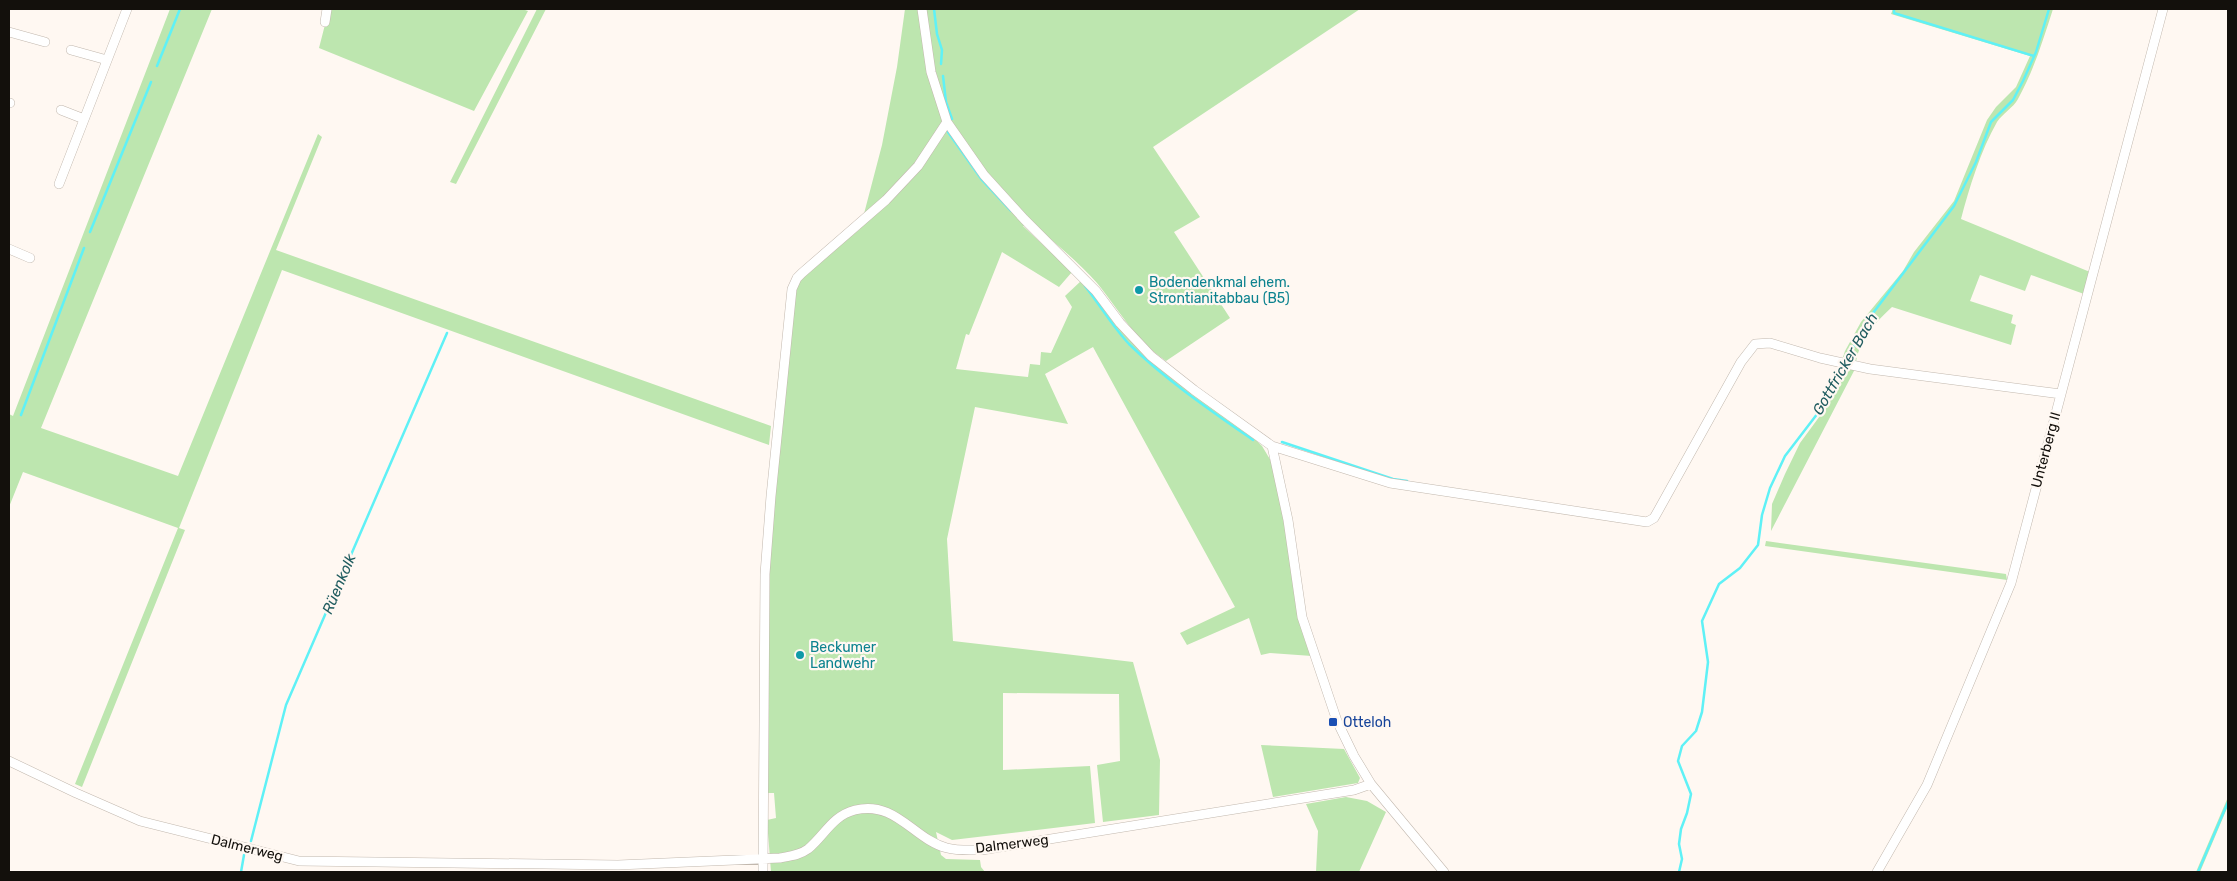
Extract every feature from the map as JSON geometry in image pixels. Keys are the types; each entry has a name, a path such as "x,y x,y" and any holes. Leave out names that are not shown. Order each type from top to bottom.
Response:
{"street":[{"path":"59,184 127,9"},
{"path":"325,22 327,9"},
{"path":"922,9 931,72 947,122 984,174 1024,219 1096,291 1120,323 1151,356 1194,390 1272,446 1390,483 1647,522 1654,518 1741,362 1755,344 1770,343 1820,358 1870,369 2061,394"},
{"name":"Unterberg II","path":"1877,872 1927,786 2011,583 2163,9"},
{"path":"9,32 45,42"},
{"path":"71,50 107,60"},
{"path":"60,110 84,119"},
{"path":"763,872 765,574 770,496 792,289 797,278 802,273 886,200 918,166 947,122"},
{"path":"9,249 30,258"},
{"path":"1272,446 1288,520 1302,617 1337,721 1354,756 1371,784 1444,872"},
{"name":"Dalmerweg","path":"9,761 140,821 299,861 618,865 762,860 799,854 808,849 840,816 855,810 882,811 894,815 936,843 947,848 982,850 1354,790 1371,784"}],"green space":[{"path":"170,9 212,9 41,428 178,476 318,134 322,137 276,250 771,426 769,445 282,270 179,528 185,530 82,787 75,784 178,528 23,472 9,507 9,414 13,416"},
{"path":"329,9 522,9 528,11 474,111 319,48"},
{"path":"537,9 546,9 456,184 450,182"},
{"path":"905,9 1360,9 1153,147 1200,217 1174,232 1230,318 1166,361 1155,353 1128,325 1090,275 1032,223 1023,226 1072,272 1059,287 1002,252 969,335 966,334 956,369 1028,377 1030,364 1040,365 1041,352 1051,353 1072,307 1065,296 1082,280 1124,333 1158,366 1249,433 1262,446 1271,461 1275,476 1283,510 1296,604 1312,656 1270,653 1261,655 1249,618 1187,645 1180,633 1235,607 1093,347 1045,374 1068,424 975,407 947,539 953,641 1133,662 1160,760 1159,815 1103,822 1097,765 1120,761 1119,694 1003,693 1003,770 1090,766 1095,823 952,840 936,832 941,855 946,859 980,860 981,867 985,872 771,872 767,820 776,818 774,793 766,793 767,574 795,290 804,274 860,229 882,145 897,67"},
{"path":"1893,9 2053,9 2038,55 2024,88 2016,102 1997,122 1986,145 1961,219 2090,272 2084,294 2031,275 2025,291 1980,275 1970,301 2013,315 2011,323 2016,325 2011,345 1892,307 1874,325 1865,338 1856,362 1842,360 1861,322 1903,271 1914,252 1954,201 1987,120 1996,107 2016,87 2030,56 1891,14"},
{"path":"1846,368 1855,369 1771,531 1772,504 1785,474 1800,443 1825,409"},
{"path":"1766,541 2006,574 2007,580 1765,546"},
{"path":"1261,745 1344,749 1360,778 1358,783 1273,797"},
{"path":"1346,797 1367,801 1386,812 1359,872 1316,872 1318,831 1306,804"},
{"path":"2228,797 2228,806 2200,872 2196,872"}],"waterway":[{"path":"157,66 180,9"},
{"path":"934,9 937,34 942,50 941,64"},
{"path":"1894,9 1894,13 2034,56"},
{"name":"Gottfricker Bach","path":"1846,361 1867,321 1954,206 1976,162 1991,122 2013,100 2023,81 2036,52 2049,9"},
{"path":"943,76 946,102 952,119"},
{"path":"90,232 151,82"},
{"path":"948,132 982,180 1011,211"},
{"path":"21,415 84,248"},
{"path":"1085,286 1123,337 1143,357 1189,394 1253,440"},
{"name":"Rüenkolk","path":"251,841 286,705 447,333"},
{"name":"Gottfricker Bach","path":"1679,872 1682,859 1679,844 1681,829 1691,794 1678,761 1682,746 1696,731 1702,712 1708,662 1702,621 1719,584 1740,568 1758,545 1762,515 1770,488 1785,456 1821,409 1843,366"},
{"path":"1282,442 1393,479 1407,481"},
{"path":"2198,872 2228,802"},
{"name":"Rüenkolk","path":"241,872 244,855"}],"place":[{"name":"Bodendenkmal ehem. Strontianitabbau (B5)","path":"1139,290"},
{"name":"Beckumer Landwehr","path":"800,655"},
{"name":"Otteloh","path":"1333,722"}]}
